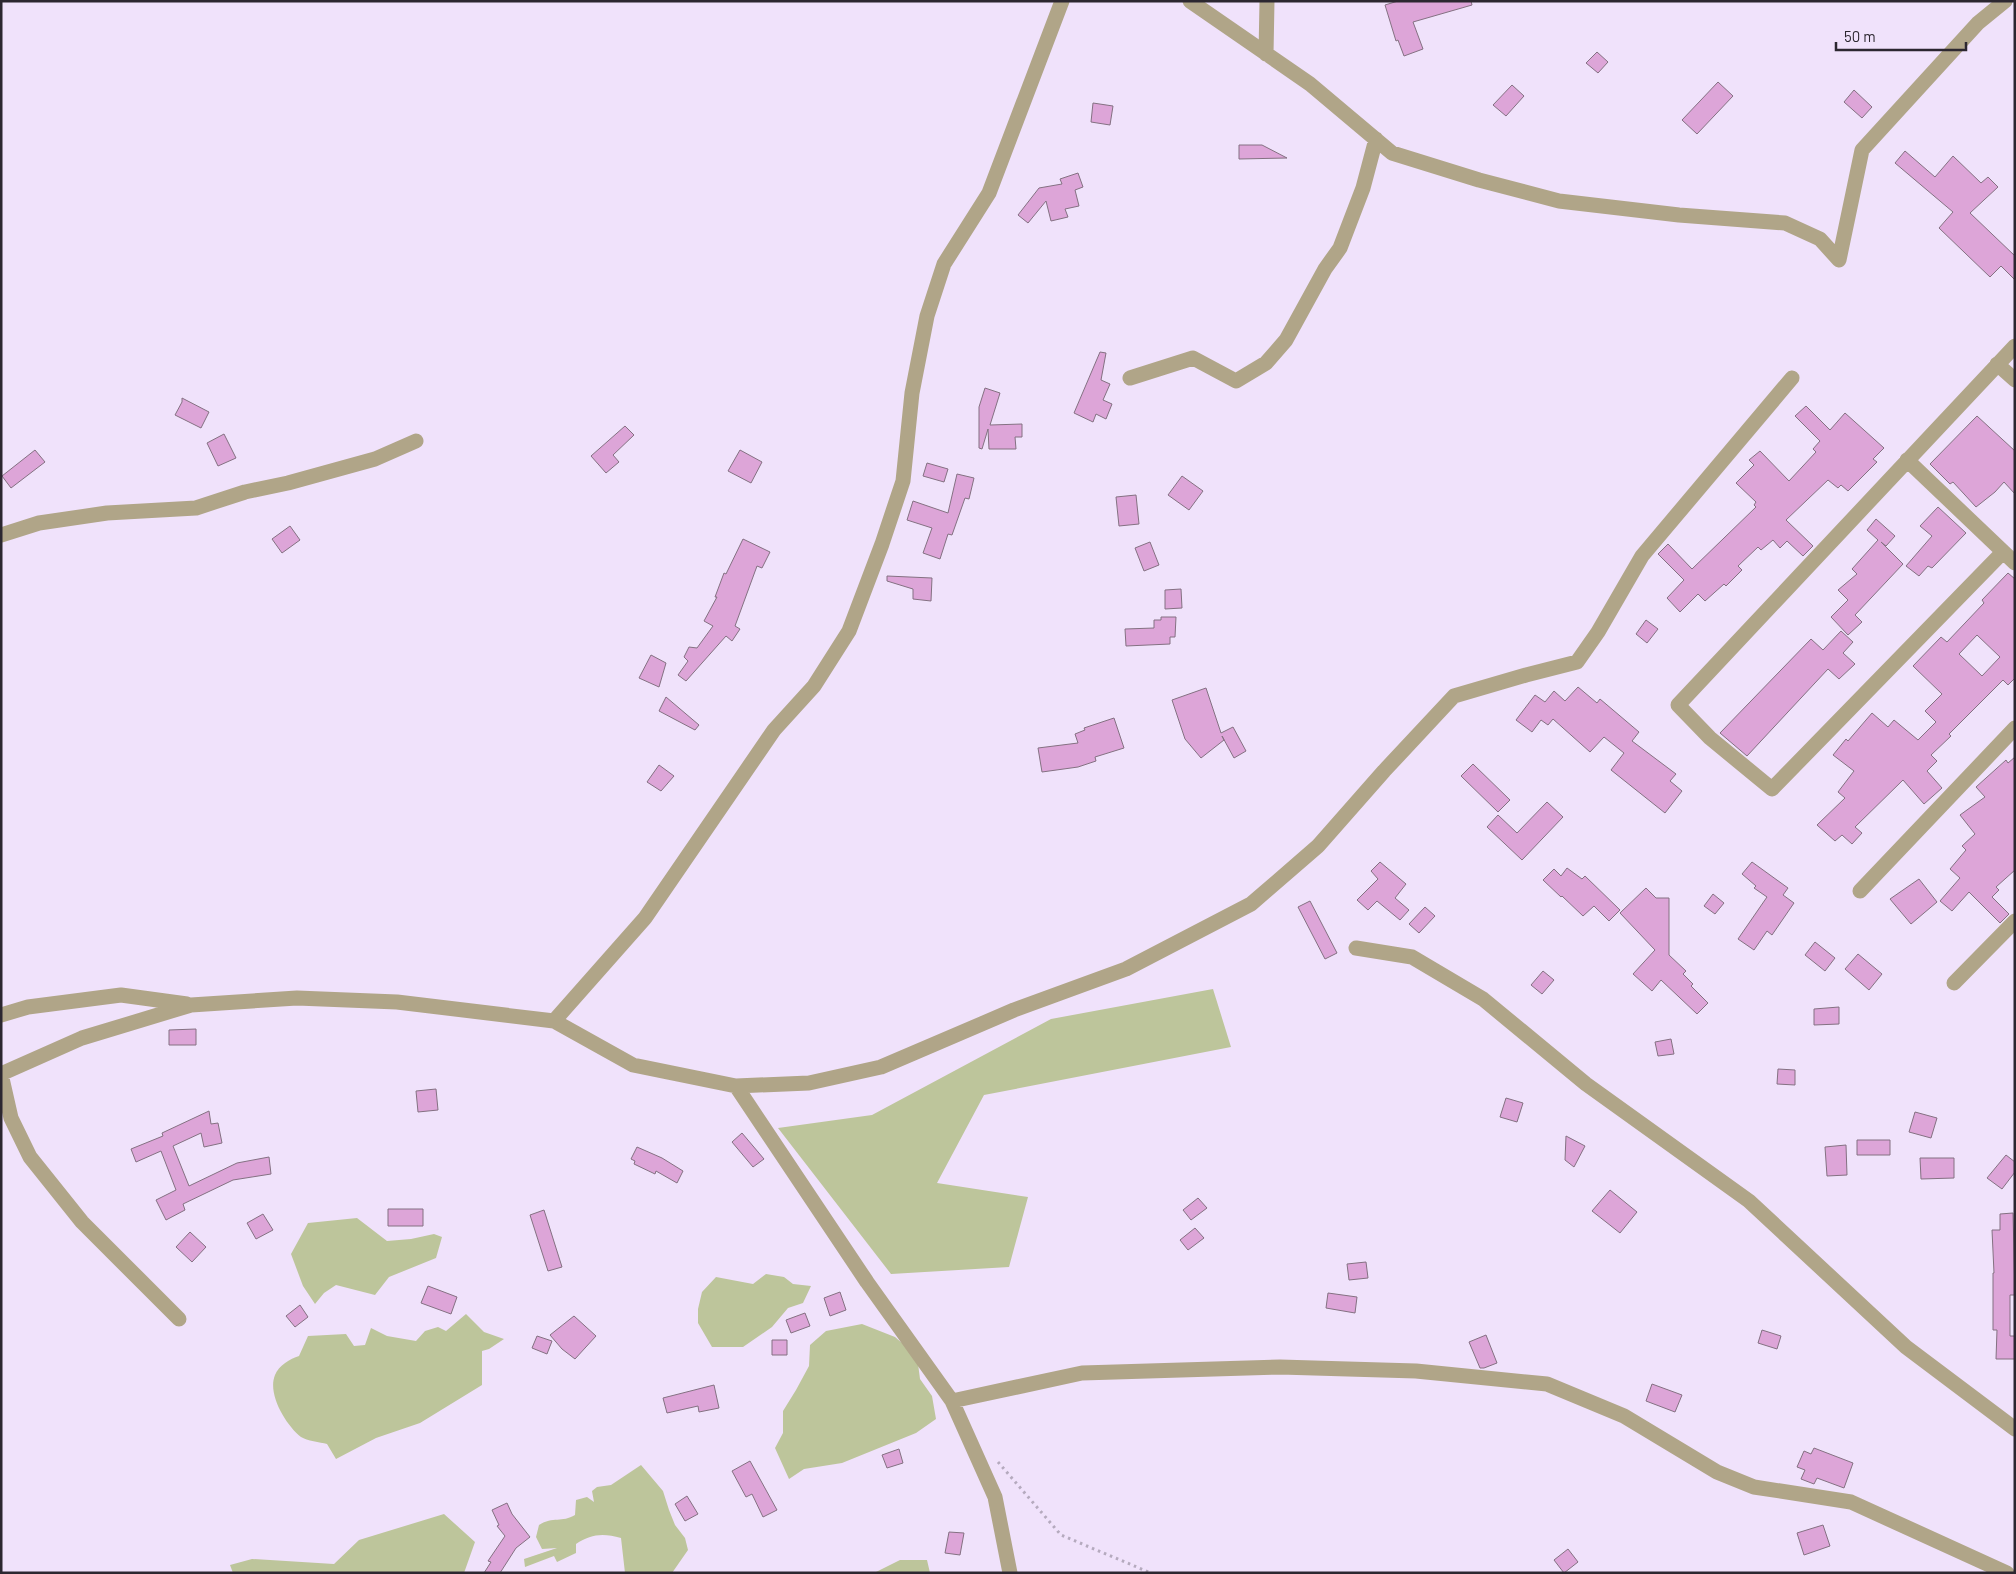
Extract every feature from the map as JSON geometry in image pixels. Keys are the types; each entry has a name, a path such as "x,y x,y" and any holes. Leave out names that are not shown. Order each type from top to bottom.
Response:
{"street":[{"path":"554,1021 645,918 774,730 814,686 849,631 882,544 903,481 916,374 927,316 944,264 989,193 1062,1"},
{"path":"1190,1 1310,84 1392,153 1479,180 1560,201 1679,215 1785,223 1820,239 1839,260 1862,150 1978,23 2005,1"},
{"path":"1266,54 1267,1"},
{"path":"1130,378 1193,358 1236,381 1266,363 1286,340 1325,269 1340,248 1363,188 1376,140"},
{"path":"2003,552 1772,789 1710,738 1678,705 2015,346"},
{"path":"1997,364 2015,380"},
{"path":"1,1015 28,1007 122,995 191,1004 297,998 397,1002 554,1021 633,1065 736,1086 809,1083 881,1067 1014,1010 1126,969 1251,904 1318,846 1454,696 1576,662 1598,632 1642,556 1792,378"},
{"path":"1,535 39,523 107,513 196,508 245,492 288,483 375,459 416,440"},
{"path":"1907,460 2015,564"},
{"path":"1860,891 2015,728"},
{"path":"1954,983 2015,921"},
{"path":"1356,948 1412,957 1483,999 1586,1084 1749,1201 1906,1346 2015,1429"},
{"path":"179,1318 82,1222 30,1157 11,1118 1,1074 82,1038 191,1004"},
{"path":"736,1086 867,1282 952,1401 995,1497 1010,1573"},
{"path":"952,1401 1082,1373 1280,1367 1416,1371 1546,1384 1624,1416 1717,1472 1754,1487 1851,1502 2007,1573"}],"path":[{"path":"997,1461 1061,1535 1152,1573"}],"green space":[{"path":"1213,989 1231,1047 984,1095 937,1183 1028,1197 1009,1267 891,1274 778,1128 872,1115 1051,1019"},
{"path":"357,1218 387,1241 411,1239 434,1234 442,1237 436,1258 389,1277 375,1295 336,1285 324,1293 315,1304 303,1286 291,1254 308,1223"},
{"path":"766,1274 784,1277 793,1284 811,1286 803,1303 788,1308 772,1327 743,1347 712,1347 698,1323 698,1309 702,1292 716,1277 753,1284"},
{"path":"466,1314 484,1332 504,1339 489,1349 482,1351 482,1385 420,1423 376,1438 336,1459 327,1444 301,1437 295,1432 279,1409 273,1383 275,1375 285,1363 299,1356 308,1336 346,1334 354,1346 365,1345 371,1328 387,1336 416,1341 425,1331 438,1327 446,1331"},
{"path":"862,1324 895,1337 917,1356 920,1379 932,1396 936,1419 916,1433 842,1463 804,1469 789,1479 775,1448 783,1433 783,1411 809,1366 810,1345 826,1331"},
{"path":"641,1465 663,1491 675,1525 685,1538 688,1550 672,1573 625,1573 621,1538 608,1535 592,1536 576,1544 576,1553 557,1562 554,1556 525,1567 524,1559 557,1548 542,1549 536,1537 539,1525 544,1522 566,1519 575,1515 576,1500 587,1497 594,1502 592,1491 597,1487 611,1485"},
{"path":"444,1514 475,1542 464,1573 233,1573 230,1565 252,1559 334,1564 359,1540"},
{"path":"900,1560 927,1560 930,1573 874,1573"}],"building":[{"path":"1398,1 1471,1 1472,5 1413,22 1423,49 1404,56 1398,40 1396,41 1385,5"},
{"path":"1597,52 1608,62 1598,73 1586,63"},
{"path":"1718,82 1733,96 1697,134 1682,120"},
{"path":"1512,85 1524,96 1506,116 1493,105"},
{"path":"1854,90 1872,107 1862,118 1844,102"},
{"path":"1093,103 1113,106 1110,125 1091,122"},
{"path":"1239,145 1262,145 1287,158 1239,159"},
{"path":"1905,151 1935,177 1953,156 1981,183 1988,177 1998,187 1970,213 2015,256 2015,280 2001,266 1990,277 1939,228 1953,212 1895,163"},
{"path":"1078,173 1083,187 1075,190 1079,206 1065,209 1068,217 1051,221 1046,201 1028,223 1018,215 1039,188 1062,184 1060,179"},
{"path":"1100,352 1106,353 1101,380 1110,384 1103,400 1112,404 1106,419 1096,414 1093,422 1074,413"},
{"path":"985,388 1000,393 990,425 1022,424 1022,437 1015,437 1016,449 989,449 988,429 982,449 979,448 979,407"},
{"path":"182,398 209,412 201,428 175,415 182,402"},
{"path":"1806,406 1830,430 1845,413 1884,448 1873,459 1877,462 1848,491 1841,485 1838,488 1828,480 1786,520 1813,546 1803,556 1787,541 1780,548 1773,540 1761,550 1758,547 1738,566 1742,570 1726,586 1724,584 1705,601 1698,594 1680,612 1667,598 1684,580 1658,554 1668,544 1692,569 1756,507 1754,505 1756,502 1736,483 1754,465 1749,460 1760,451 1789,481 1816,452 1813,449 1820,441 1795,416"},
{"path":"1977,416 2015,451 2015,494 2004,482 1976,507 1953,482 1950,484 1930,464"},
{"path":"625,426 634,435 613,455 619,462 606,473 591,456"},
{"path":"224,434 236,458 218,466 207,443"},
{"path":"35,450 45,462 11,488 2,476"},
{"path":"740,450 762,462 751,483 728,471"},
{"path":"927,463 948,469 944,482 923,476"},
{"path":"957,474 974,478 969,499 965,498 952,535 948,534 940,559 923,553 932,528 907,520 913,501 948,513"},
{"path":"1182,476 1203,491 1189,510 1168,495"},
{"path":"1136,495 1139,524 1119,526 1116,497"},
{"path":"1938,507 1966,533 1932,568 1928,566 1919,576 1906,566 1932,536 1920,526"},
{"path":"1876,519 1895,536 1886,546 1881,542 1903,564 1855,615 1862,622 1848,635 1831,617 1848,600 1838,590 1857,574 1852,569 1878,540 1867,530"},
{"path":"290,526 300,540 282,553 272,539"},
{"path":"743,539 770,552 762,568 757,566 735,626 740,629 732,641 726,636 686,681 678,675 688,661 684,657 689,647 697,648 713,626 704,621 717,597 715,597 724,573 726,574"},
{"path":"1150,542 1159,565 1144,571 1135,548"},
{"path":"2008,573 2015,579 2015,678 2008,685 2003,680 1949,734 1951,736 1931,755 1937,761 1927,771 1942,788 1924,804 1903,780 1855,827 1862,833 1852,844 1842,835 1835,841 1817,825 1845,798 1838,792 1854,771 1833,755 1872,713 1888,727 1894,720 1918,740 1936,722 1925,711 1942,694 1913,666 1941,637 1947,642 1984,603 1982,600","holes":["1977,635 2000,657 1982,676 1959,654"]},
{"path":"887,576 932,578 931,601 913,599 913,589 887,581"},
{"path":"1181,589 1182,608 1165,609 1165,590"},
{"path":"1161,617 1176,617 1175,637 1170,637 1170,644 1126,646 1125,629 1154,628 1154,620 1161,620"},
{"path":"1646,620 1658,629 1647,643 1636,634"},
{"path":"1841,631 1853,642 1843,653 1855,664 1839,679 1828,669 1747,756 1720,733 1811,639 1823,650"},
{"path":"651,655 666,663 659,687 639,678"},
{"path":"1578,687 1597,703 1600,699 1639,732 1632,741 1676,774 1670,781 1682,791 1665,813 1611,770 1624,753 1604,737 1590,752 1553,719 1548,725 1541,720 1532,732 1516,720 1535,695 1545,702 1554,691 1565,701"},
{"path":"1206,688 1221,733 1233,727 1246,751 1234,758 1222,736 1224,740 1201,758 1185,739 1172,700"},
{"path":"666,697 699,725 695,730 659,711"},
{"path":"1114,718 1124,748 1095,757 1096,761 1078,767 1042,772 1038,748 1078,743 1075,734 1085,730 1084,728"},
{"path":"2015,757 2015,870 1996,887 1999,890 1992,897 2009,914 2000,923 1969,892 1952,911 1940,901 1960,878 1950,869 1966,850 1962,846 1975,834 1960,815 1985,797 1976,787 2006,760 2008,763"},
{"path":"1473,764 1510,800 1498,812 1461,776"},
{"path":"659,765 674,776 661,791 647,782"},
{"path":"1547,802 1563,817 1522,860 1487,827 1498,815 1517,833"},
{"path":"1380,862 1406,884 1395,898 1409,910 1400,920 1377,901 1368,910 1357,900 1378,879 1371,871"},
{"path":"1752,862 1788,888 1783,895 1794,903 1772,935 1767,931 1754,950 1738,939 1767,897 1754,888 1756,886 1742,874"},
{"path":"1567,868 1582,879 1585,876 1620,910 1609,921 1594,906 1583,916 1543,880 1554,869 1561,876"},
{"path":"1919,879 1937,902 1911,924 1890,899"},
{"path":"1646,888 1656,898 1669,898 1669,955 1686,971 1683,974 1693,984 1691,986 1708,1003 1697,1014 1661,980 1652,991 1633,974 1655,950 1620,913"},
{"path":"1713,894 1724,903 1715,914 1704,906"},
{"path":"1310,901 1337,953 1325,959 1298,907"},
{"path":"1425,907 1435,916 1419,933 1409,924"},
{"path":"1815,942 1835,958 1825,971 1805,955"},
{"path":"1858,954 1882,974 1869,990 1845,969"},
{"path":"1543,971 1554,980 1542,994 1531,985"},
{"path":"1839,1007 1839,1024 1814,1025 1814,1009"},
{"path":"196,1029 196,1045 169,1045 169,1030"},
{"path":"1671,1039 1674,1054 1658,1056 1655,1042"},
{"path":"1778,1069 1795,1070 1795,1085 1777,1084"},
{"path":"436,1089 438,1110 418,1112 416,1091"},
{"path":"1506,1098 1523,1103 1517,1122 1500,1117"},
{"path":"209,1111 211,1124 218,1123 222,1143 204,1147 201,1133 173,1146 189,1186 237,1163 269,1157 271,1174 233,1180 183,1204 185,1210 166,1220 156,1200 176,1190 161,1151 136,1162 131,1149 163,1136 162,1133"},
{"path":"1915,1112 1937,1118 1931,1138 1909,1132"},
{"path":"742,1133 764,1159 753,1167 732,1142"},
{"path":"1566,1136 1585,1146 1574,1167 1565,1160"},
{"path":"1857,1140 1890,1140 1890,1155 1857,1155"},
{"path":"1846,1145 1847,1175 1827,1176 1825,1147"},
{"path":"637,1147 662,1158 683,1171 677,1183 656,1171 655,1174 634,1164 635,1161 631,1159"},
{"path":"2006,1155 2015,1162 2015,1172 2002,1189 1987,1178"},
{"path":"1920,1158 1954,1158 1954,1178 1921,1179"},
{"path":"1610,1190 1637,1212 1620,1233 1592,1211"},
{"path":"1198,1198 1207,1208 1191,1220 1183,1210"},
{"path":"388,1209 423,1209 423,1226 388,1226"},
{"path":"544,1210 562,1267 548,1271 530,1215"},
{"path":"2013,1213 2015,1295 2010,1295 2010,1336 2015,1336 2015,1359 1996,1359 1997,1330 1993,1330 1994,1273 1992,1230 2000,1230 2000,1214"},
{"path":"263,1214 273,1230 256,1239 247,1223"},
{"path":"1195,1228 1204,1238 1188,1250 1180,1240"},
{"path":"190,1232 206,1247 192,1262 176,1247"},
{"path":"1366,1262 1368,1278 1349,1280 1347,1264"},
{"path":"428,1286 457,1297 451,1314 421,1303"},
{"path":"840,1292 846,1310 830,1316 824,1298"},
{"path":"1328,1293 1357,1297 1355,1313 1326,1308"},
{"path":"300,1305 308,1317 295,1327 286,1316"},
{"path":"805,1313 810,1326 791,1333 786,1320"},
{"path":"574,1316 596,1336 575,1359 562,1349 550,1335"},
{"path":"1762,1330 1781,1336 1777,1349 1758,1343"},
{"path":"1486,1335 1497,1363 1480,1368 1469,1342"},
{"path":"537,1336 552,1341 547,1354 532,1348"},
{"path":"772,1340 787,1340 787,1355 772,1355"},
{"path":"1652,1384 1682,1395 1675,1412 1646,1401"},
{"path":"714,1385 719,1408 699,1412 698,1406 667,1413 663,1398"},
{"path":"1814,1448 1853,1463 1844,1488 1817,1478 1814,1484 1801,1479 1805,1470 1797,1467 1804,1451 1811,1454"},
{"path":"899,1449 903,1463 887,1468 882,1455"},
{"path":"750,1461 777,1510 763,1517 752,1494 746,1497 732,1471"},
{"path":"687,1496 698,1514 685,1521 675,1504"},
{"path":"507,1503 512,1514 530,1537 516,1548 500,1573 484,1573 491,1562 488,1561 505,1536 497,1526 499,1525 492,1510"},
{"path":"1823,1525 1830,1546 1804,1555 1797,1533"},
{"path":"949,1532 964,1533 960,1555 945,1553"},
{"path":"1568,1549 1578,1562 1564,1573 1554,1560"}]}
